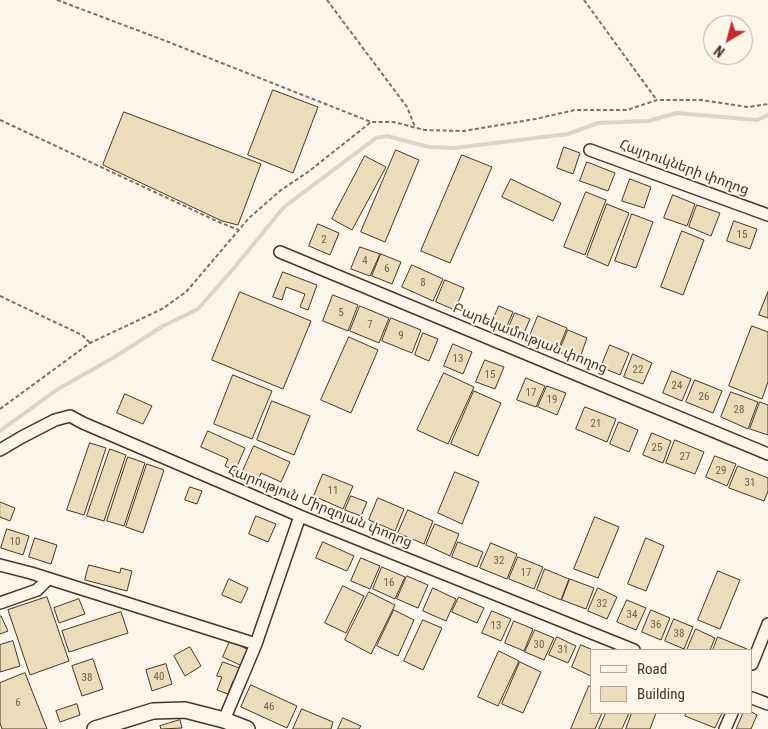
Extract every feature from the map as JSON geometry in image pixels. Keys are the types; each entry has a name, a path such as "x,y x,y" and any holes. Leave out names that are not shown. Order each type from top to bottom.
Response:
{"main road":[{"path":"95,729 152,710 185,710 224,720 247,729"}],"street":[{"name":"Հայդուկների փողոց","path":"590,150 768,215"},
{"name":"Բարեկամության փողոց","path":"280,252 768,454"},
{"name":"Հարություն Միրզոյան փողոց","path":"0,450 55,420 70,416 300,516 632,649"},
{"path":"224,720 256,644 300,516"},
{"path":"0,565 256,644"},
{"path":"0,602 37,590 48,579"},
{"path":"753,662 768,624"},
{"path":"753,698 768,704"},
{"path":"725,729 732,714"}],"path":[{"path":"57,0 371,122 394,122 424,130 464,131 575,110 627,110 657,100 701,100 748,107 768,104"},
{"path":"327,0 407,107 415,127"},
{"path":"584,0 657,100"},
{"path":"0,120 239,230"},
{"path":"1,408 90,343 162,309 186,292 249,218 281,190 308,172 371,122"},
{"path":"0,296 82,336 90,343"}],"building":[{"path":"273,90 318,107 293,173 248,155"},
{"path":"124,112 261,164 238,225 222,221 103,165"},
{"path":"564,147 580,153 573,174 557,168"},
{"path":"396,150 419,160 385,242 361,232"},
{"path":"462,155 492,167 450,263 421,251"},
{"path":"365,156 386,167 352,230 332,219"},
{"path":"587,162 615,173 608,191 580,181"},
{"path":"511,179 561,203 553,221 502,197"},
{"path":"630,179 651,187 644,208 622,201"},
{"path":"586,192 606,200 585,255 564,247"},
{"path":"673,195 695,204 687,226 664,218"},
{"path":"607,204 629,213 608,266 587,257"},
{"path":"697,205 720,213 711,236 689,227"},
{"path":"632,214 653,222 636,268 615,261"},
{"path":"734,221 757,229 750,249 727,241"},
{"path":"318,224 339,233 330,255 309,246"},
{"path":"682,231 704,240 683,295 661,287"},
{"path":"360,247 380,254 370,276 351,269"},
{"path":"381,254 401,262 392,284 372,276"},
{"path":"412,265 443,279 433,301 402,287"},
{"path":"283,272 317,285 308,310 300,307 305,294 286,287 282,300 273,297"},
{"path":"445,280 464,288 455,310 436,302"},
{"path":"240,292 311,321 283,389 212,360"},
{"path":"768,292 768,318 759,315"},
{"path":"333,295 358,305 348,331 323,321"},
{"path":"360,306 389,318 379,343 350,331"},
{"path":"499,306 513,312 504,333 490,327"},
{"path":"515,313 530,319 521,340 506,334"},
{"path":"538,316 567,328 558,350 529,338"},
{"path":"391,318 421,330 412,353 382,341"},
{"path":"752,326 768,332 768,382 762,399 729,386"},
{"path":"568,330 587,338 579,360 559,352"},
{"path":"423,333 438,339 429,361 415,355"},
{"path":"349,337 378,350 351,413 321,400"},
{"path":"453,344 472,352 463,374 444,366"},
{"path":"610,345 629,353 620,375 601,367"},
{"path":"633,354 652,363 643,384 624,377"},
{"path":"485,360 504,367 495,389 476,382"},
{"path":"672,371 691,379 682,401 663,393"},
{"path":"444,373 474,387 448,444 417,430"},
{"path":"233,375 272,391 252,439 214,424"},
{"path":"526,378 545,386 536,407 517,400"},
{"path":"695,380 722,391 713,413 686,402"},
{"path":"547,386 566,393 557,415 538,407"},
{"path":"474,391 501,403 478,456 451,444"},
{"path":"731,392 758,402 748,429 721,417"},
{"path":"125,394 152,406 143,424 117,413"},
{"path":"272,401 310,416 294,455 257,440"},
{"path":"760,402 768,405 768,435 750,429"},
{"path":"585,407 616,419 607,442 576,429"},
{"path":"619,422 638,430 629,452 610,444"},
{"path":"208,431 245,448 235,471 225,466 228,459 201,447"},
{"path":"652,433 671,441 663,463 643,455"},
{"path":"675,440 704,452 695,474 666,463"},
{"path":"90,443 106,448 84,515 67,510"},
{"path":"254,446 290,462 281,482 261,473 258,480 242,473"},
{"path":"110,449 126,455 104,521 87,516"},
{"path":"715,456 736,464 727,486 706,477"},
{"path":"128,457 145,463 124,526 107,521"},
{"path":"147,464 164,470 143,533 126,527"},
{"path":"738,466 768,478 768,491 764,501 729,488"},
{"path":"455,472 479,482 462,524 438,513"},
{"path":"323,474 353,486 343,509 314,496"},
{"path":"190,487 202,491 197,504 185,500"},
{"path":"351,496 367,502 361,516 345,510"},
{"path":"378,498 404,509 395,531 369,520"},
{"path":"0,502 15,508 10,521 0,517"},
{"path":"408,510 433,521 424,544 398,533"},
{"path":"256,516 276,524 268,542 249,534"},
{"path":"595,517 619,527 598,578 574,569"},
{"path":"435,524 459,534 450,556 426,545"},
{"path":"7,529 29,536 23,555 1,548"},
{"path":"35,538 57,545 51,564 29,557"},
{"path":"646,538 664,546 646,591 628,584"},
{"path":"323,542 354,556 347,571 316,558"},
{"path":"458,542 483,552 477,567 452,557"},
{"path":"491,543 517,554 507,579 480,568"},
{"path":"518,557 543,567 534,589 509,579"},
{"path":"361,558 380,566 370,589 351,581"},
{"path":"89,565 120,573 121,568 132,571 127,591 85,580"},
{"path":"382,567 405,577 395,599 373,589"},
{"path":"545,569 569,579 561,600 537,590"},
{"path":"718,571 740,580 720,629 698,620"},
{"path":"407,576 428,585 418,608 397,599"},
{"path":"229,579 248,588 241,603 222,595"},
{"path":"570,579 594,588 586,609 562,600"},
{"path":"343,586 364,596 346,633 325,623"},
{"path":"433,588 456,599 446,621 423,611"},
{"path":"598,588 617,597 607,619 588,611"},
{"path":"369,592 395,605 371,654 345,640"},
{"path":"47,597 69,661 30,675 8,610"},
{"path":"459,597 484,608 477,623 452,612"},
{"path":"79,599 85,614 59,623 54,608"},
{"path":"627,600 646,608 636,630 617,622"},
{"path":"394,610 414,620 398,656 377,646"},
{"path":"651,610 670,618 661,640 642,632"},
{"path":"492,611 511,619 501,641 482,633"},
{"path":"121,612 128,633 69,652 62,631"},
{"path":"0,616 8,631 0,634"},
{"path":"674,619 693,627 684,649 665,641"},
{"path":"423,620 442,628 423,670 404,661"},
{"path":"514,621 533,629 524,651 505,643"},
{"path":"696,629 715,638 710,649 687,649"},
{"path":"535,630 554,638 544,660 525,652"},
{"path":"557,637 576,646 568,663 549,655"},
{"path":"718,637 747,649 713,649"},
{"path":"13,641 20,666 0,672 0,645"},
{"path":"230,641 249,650 242,666 223,657"},
{"path":"581,645 591,649 590,676 572,667"},
{"path":"190,647 201,666 185,676 174,656"},
{"path":"499,651 519,661 498,706 478,697"},
{"path":"93,659 103,689 82,696 72,666"},
{"path":"223,662 242,669 237,683 233,681 228,694 217,690 222,677 217,676"},
{"path":"520,662 541,672 523,713 502,704"},
{"path":"166,664 172,684 152,691 146,670"},
{"path":"25,673 47,729 2,729 0,723 0,683"},
{"path":"251,685 297,706 287,728 241,707"},
{"path":"590,686 590,714 602,714 595,729 571,729"},
{"path":"77,704 80,715 60,722 56,711"},
{"path":"302,709 333,722 331,729 293,729"},
{"path":"753,713 757,715 751,729 736,729 743,714"},
{"path":"606,714 629,714 622,729 599,729"},
{"path":"632,714 656,714 650,729 626,729"},
{"path":"686,714 722,714 715,728 685,716"},
{"path":"343,718 361,726 359,729 338,729"},
{"path":"180,720 182,728 161,729 160,726"}],"waterway":[{"path":"0,431 58,389 113,358 163,326 198,309 284,207 376,138 387,136 429,147 454,148 568,134 598,123 648,121 677,113 757,120 768,115"}]}
